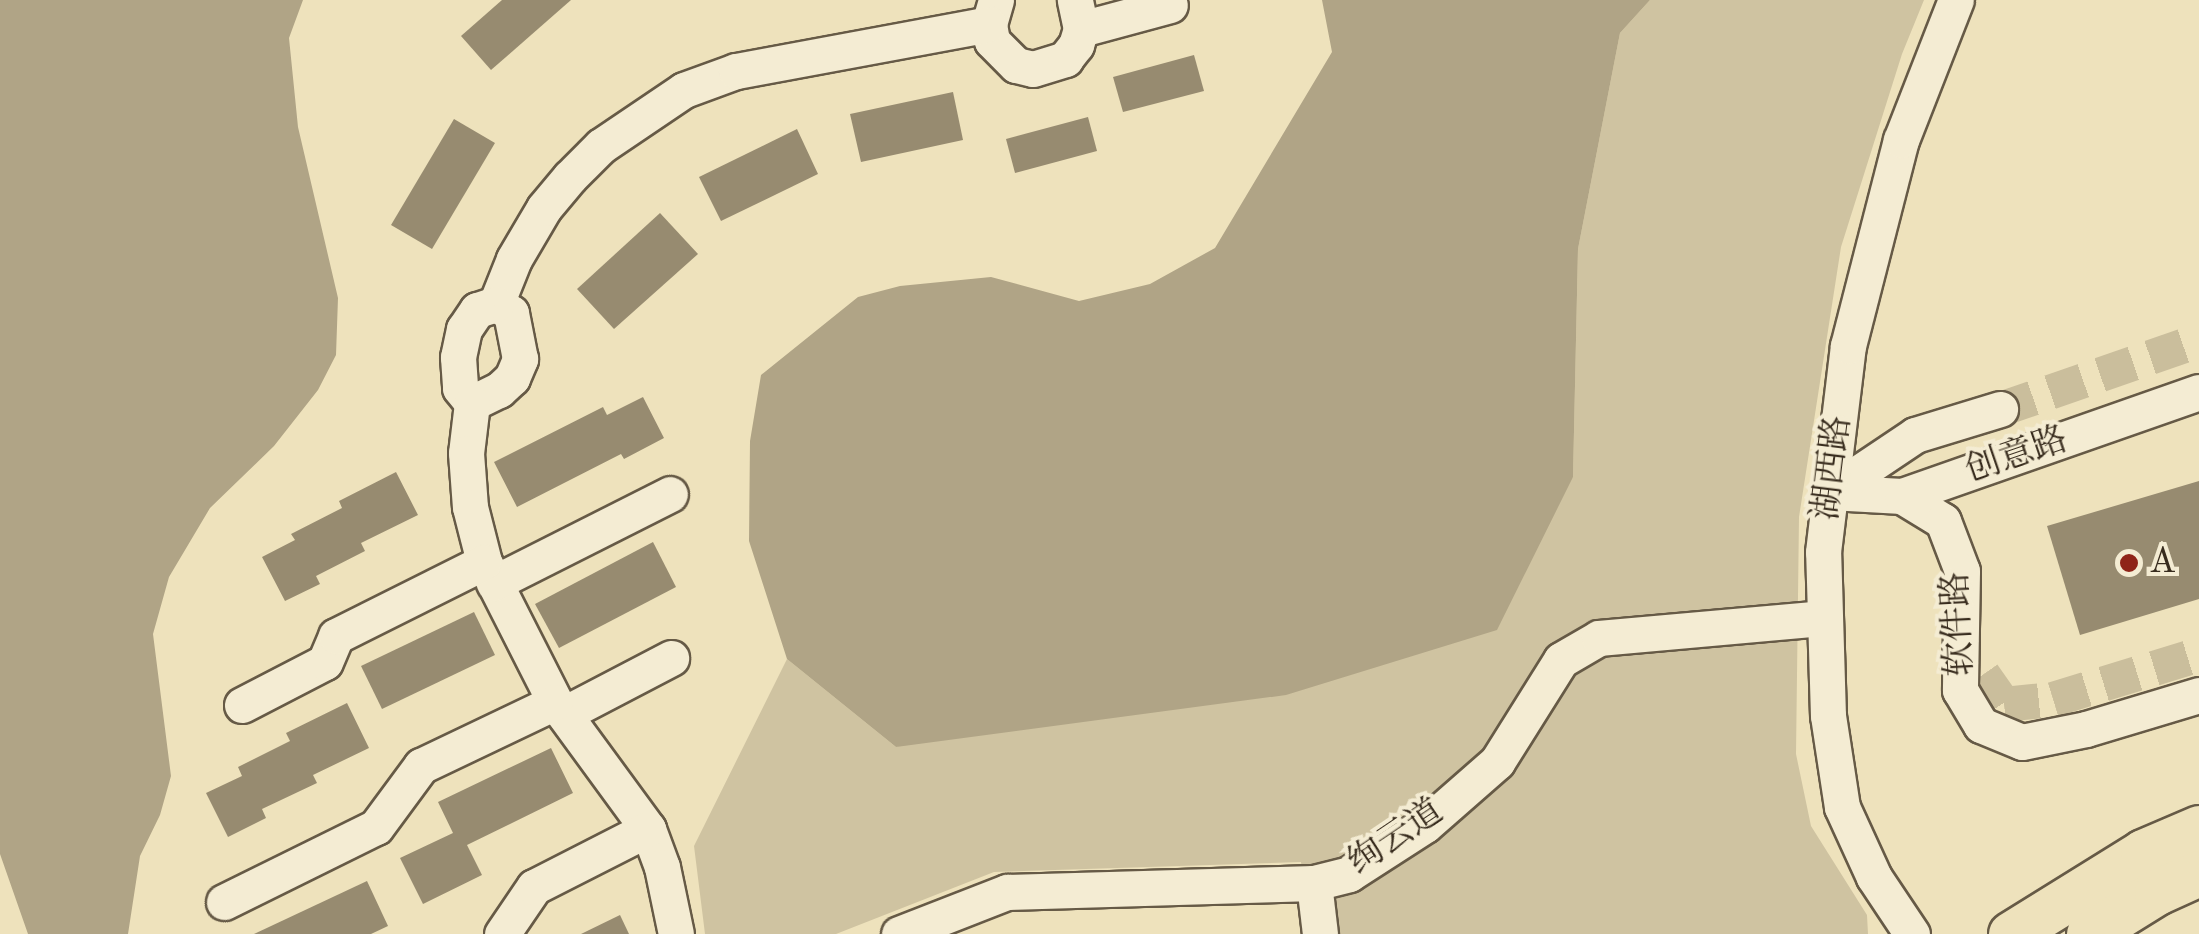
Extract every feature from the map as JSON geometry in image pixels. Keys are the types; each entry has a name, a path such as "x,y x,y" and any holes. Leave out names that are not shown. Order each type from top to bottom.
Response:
{"main road":[{"path":"2012,934 2144,852 2199,828"},
{"path":"2089,934 2157,892 2199,873"}],"street":[{"name":"湖西路","path":"1912,934 1874,877 1842,807 1828,716 1822,552 1848,346 1901,140 1956,0"},
{"path":"496,304 514,259 544,208 570,178 601,146 684,90 754,67 992,12 1002,55 1033,69 1065,58 1078,14 1170,5"},
{"path":"472,403 499,390 520,359 512,312 496,304 477,310 464,330 458,357 460,388 472,403 466,453 470,508 489,573 560,708 648,829 662,867 676,934"},
{"name":"创意路","path":"1830,492 1902,496 2199,392"},
{"path":"1830,492 1915,435 2000,410"},
{"path":"242,706 325,662 336,636 670,494"},
{"name":"软件路","path":"1902,496 1943,521 1962,571 1960,690 1981,725 2022,742 2086,729 2199,695"},
{"path":"1943,521 1967,541 1985,574 1983,674"},
{"name":"绚云道","path":"899,934 1006,892 1314,883 1349,874 1425,825 1497,762 1562,660 1599,638 1824,618"},
{"path":"224,902 376,827 421,766 671,658"},
{"path":"502,934 534,888 648,829"},
{"path":"1314,883 1320,934"}],"shaded area":[{"path":"0,0 303,0 289,38 298,127 338,298 336,355 318,390 274,446 210,508 169,577 153,634 171,776 160,815 140,856 128,934 28,934 0,854"},
{"path":"1322,0 1650,0 1620,33 1578,249 1573,477 1497,630 1286,695 896,747 787,659 749,541 750,441 761,375 858,297 900,286 991,277 1079,301 1150,284 1215,248 1332,52"},
{"path":"1650,0 1924,0 1902,54 1841,247 1799,517 1796,754 1811,826 1867,915 1868,934 1312,934 1301,862 994,872 836,934 705,934 694,846 787,659 896,747 1573,477 1578,249 1620,33"}],"building":[{"path":"502,0 571,0 491,70 461,36"},
{"path":"1194,55 1204,91 1123,112 1113,77"},
{"path":"953,92 963,140 861,162 850,114"},
{"path":"1088,117 1097,151 1015,173 1006,139"},
{"path":"454,119 495,143 432,249 391,225"},
{"path":"797,129 818,174 721,221 699,177"},
{"path":"660,213 698,254 614,329 577,289"},
{"path":"643,397 664,438 624,459 621,454 517,507 494,462 603,407 607,415"},
{"path":"396,472 418,515 361,543 365,551 316,576 320,584 285,601 262,557 295,540 291,534 342,508 339,501"},
{"name":"A","path":"2199,481 2199,599 2080,635 2047,526"},
{"path":"653,542 676,587 559,648 535,604"},
{"path":"474,612 495,655 382,709 361,666"},
{"path":"347,703 369,748 313,775 317,783 262,809 266,818 228,837 206,793 242,776 238,767 290,741 286,733"},
{"path":"551,748 573,793 467,845 482,875 423,904 400,858 453,833 438,802"},
{"path":"367,881 388,926 371,934 254,934"},
{"path":"620,915 629,934 581,934"}],"tunnel":[{"path":"2000,409 2199,340"},
{"path":"1983,674 2004,704 2053,699 2199,654"}],"place":[{"name":"A","path":"2129,563"}]}
